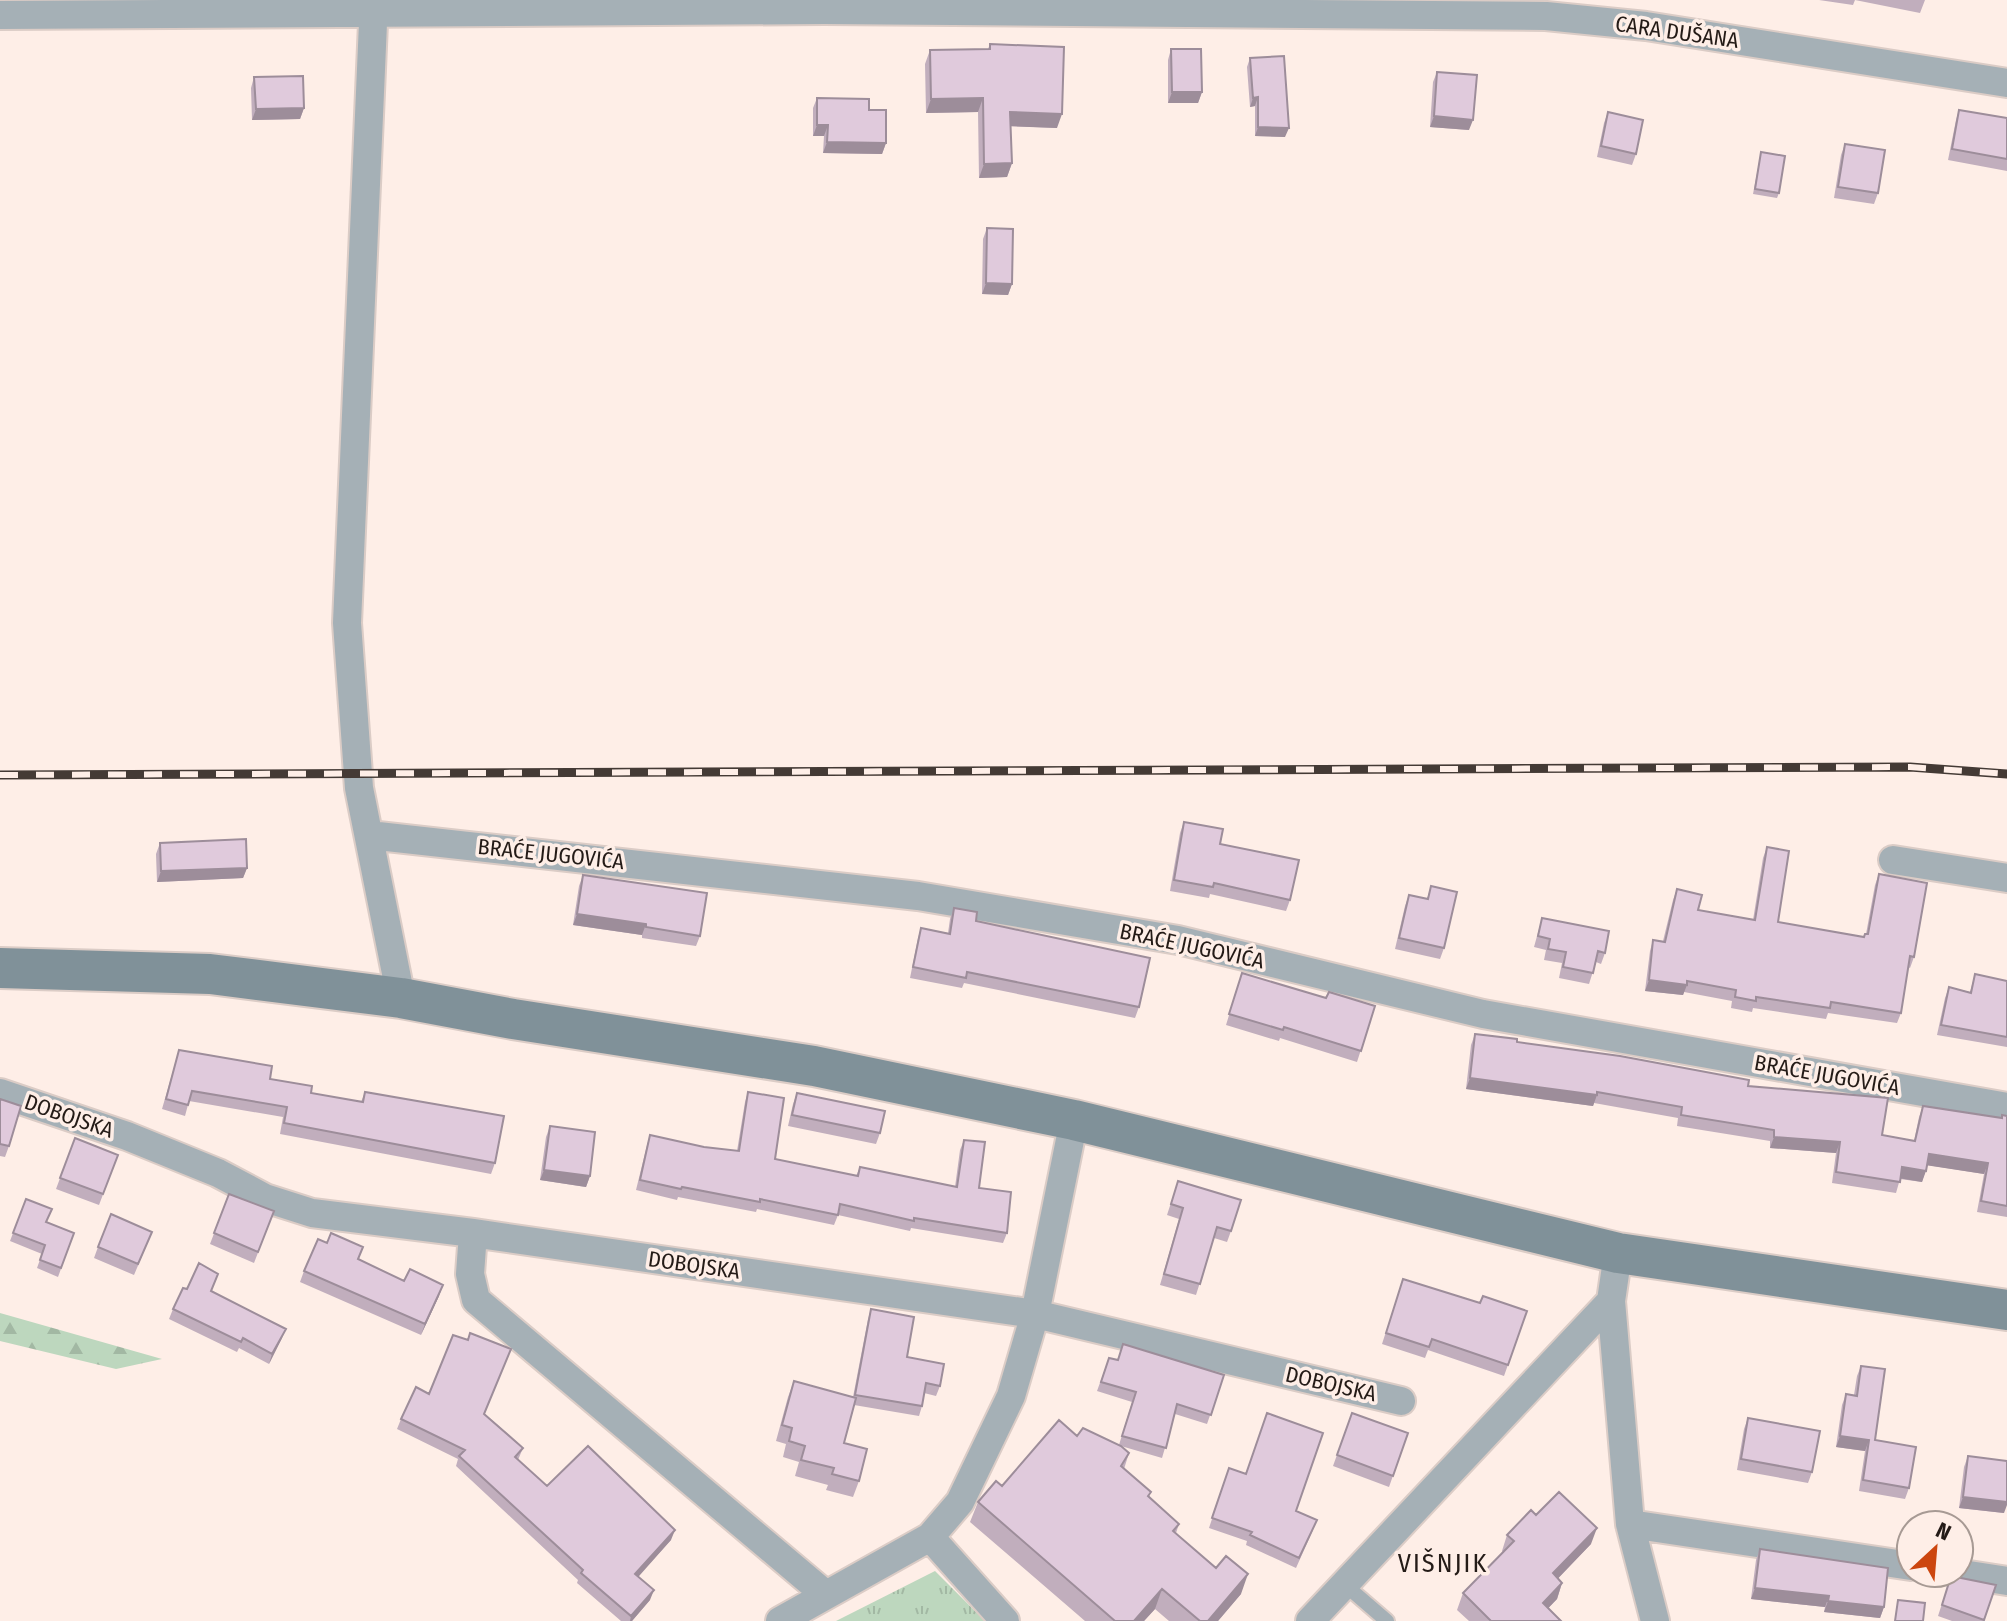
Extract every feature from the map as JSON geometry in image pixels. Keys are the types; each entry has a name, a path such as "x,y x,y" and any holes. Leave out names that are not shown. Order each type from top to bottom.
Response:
{"main road":[{"path":"0,968 210,974 401,998 513,1019 814,1066 1074,1120 1618,1253 2007,1310"}],"street":[{"name":"CARA DUŠANA","path":"0,15 374,5 1546,16 1646,26 2007,83"},
{"path":"374,5 347,623 357,773 401,998"},
{"name":"BRAĆE JUGOVIĆA","path":"369,835 918,896 1178,940 1483,1014 2007,1107"},
{"path":"1893,860 2007,878"},
{"name":"DOBOJSKA","path":"0,1093 127,1136 218,1173 265,1198 312,1213 473,1233 1035,1314 1401,1401"},
{"path":"780,1621 930,1537 960,1502 1011,1396 1035,1314 1074,1120"},
{"path":"473,1233 470,1274 476,1300 826,1595"},
{"path":"1618,1253 1611,1301 1630,1524 1655,1621"},
{"path":"1310,1621 1611,1301"},
{"path":"1630,1524 1895,1564"},
{"path":"930,1537 1005,1621"},
{"path":"1975,1576 2007,1581"}],"lane":[{"path":"1344,1584 1387,1621"}],"green space":[{"path":"0,1313 162,1359 116,1369 0,1341"},
{"path":"935,1571 985,1621 836,1621"}],"building":[{"path":"990,44 1064,47 1062,114 1010,112 1012,163 984,164 983,98 931,99 930,50 990,49"},
{"path":"1171,49 1201,49 1202,92 1172,92"},
{"path":"1284,56 1289,128 1258,127 1258,97 1253,98 1250,58"},
{"path":"1437,72 1477,75 1473,120 1434,116"},
{"path":"303,76 304,108 256,109 254,77"},
{"path":"817,98 869,99 869,110 886,110 886,143 827,142 828,125 817,125"},
{"path":"1959,110 2007,118 2007,159 1952,149"},
{"path":"1608,112 1643,120 1636,154 1601,146"},
{"path":"1845,144 1885,150 1878,193 1838,187"},
{"path":"1761,152 1785,156 1779,193 1755,189"},
{"path":"987,228 1013,229 1012,284 986,283"},
{"path":"1184,822 1223,829 1220,844 1299,860 1290,900 1214,883 1213,887 1174,880"},
{"path":"246,839 247,868 161,871 160,843"},
{"path":"1767,847 1789,851 1778,922 1864,937 1868,934 1879,874 1927,883 1901,1013 1831,1002 1830,1008 1756,997 1756,1001 1735,997 1736,990 1687,981 1687,985 1649,980 1653,940 1665,942 1677,889 1702,895 1698,910 1755,920"},
{"path":"583,875 707,893 700,936 577,914"},
{"path":"1431,886 1457,892 1444,948 1399,938 1409,895 1428,899"},
{"path":"954,908 977,912 976,921 1150,958 1139,1007 967,972 966,978 913,967 921,928 950,934"},
{"path":"1542,918 1609,931 1605,953 1598,951 1593,973 1563,967 1566,952 1548,949 1550,939 1538,936"},
{"path":"1242,973 1326,998 1329,992 1375,1006 1361,1051 1229,1014"},
{"path":"1975,974 2007,981 2007,1037 1941,1025 1949,987 1971,993"},
{"path":"1475,1034 1749,1080 1748,1086 1888,1098 1882,1135 1915,1141 1923,1106 2002,1118 2002,1115 2007,1116 2007,1206 1981,1201 1988,1163 1929,1154 1926,1171 1902,1167 1900,1182 1836,1172 1840,1142 1774,1137 1774,1130 1681,1115 1682,1107 1597,1092 1597,1095 1470,1078"},
{"path":"179,1050 272,1066 270,1079 312,1086 311,1093 363,1102 365,1092 504,1116 495,1163 284,1123 287,1107 192,1091 188,1105 166,1099"},
{"path":"748,1092 784,1098 775,1159 858,1176 860,1167 957,1187 964,1140 985,1142 979,1188 1011,1192 1007,1233 914,1218 914,1221 840,1204 838,1215 640,1180 650,1135 739,1151"},
{"path":"797,1093 885,1111 880,1133 792,1115"},
{"path":"0,1099 21,1106 9,1146 0,1144"},
{"path":"550,1126 595,1132 590,1176 544,1170"},
{"path":"75,1138 118,1155 103,1194 60,1178"},
{"path":"1178,1181 1241,1200 1231,1231 1217,1227 1200,1284 1164,1274 1183,1208 1171,1204"},
{"path":"229,1194 274,1211 258,1252 214,1233"},
{"path":"26,1199 52,1209 46,1222 74,1233 61,1268 40,1260 45,1245 13,1233"},
{"path":"111,1214 152,1232 138,1264 98,1247"},
{"path":"331,1233 363,1247 358,1259 404,1281 410,1269 443,1285 425,1324 304,1271 318,1239 327,1243"},
{"path":"199,1263 218,1274 211,1291 286,1329 272,1354 243,1338 241,1342 173,1309"},
{"path":"1403,1279 1480,1303 1483,1296 1527,1311 1508,1365 1432,1339 1429,1347 1386,1333"},
{"path":"871,1309 914,1317 907,1357 944,1364 940,1386 926,1383 922,1406 855,1395"},
{"path":"470,1333 511,1349 484,1414 523,1448 515,1457 547,1486 588,1446 675,1530 635,1574 654,1590 631,1616 581,1573 583,1570 459,1456 465,1450 401,1419 416,1387 429,1394 453,1335 468,1340"},
{"path":"1123,1344 1224,1375 1211,1415 1177,1404 1166,1448 1122,1436 1136,1392 1101,1382 1109,1358 1118,1360"},
{"path":"1861,1366 1885,1369 1875,1440 1916,1447 1909,1488 1863,1480 1869,1440 1840,1436 1846,1394 1857,1396"},
{"path":"794,1381 856,1398 844,1443 867,1449 859,1481 832,1474 834,1468 801,1460 805,1446 789,1441 792,1428 782,1425"},
{"path":"1267,1413 1323,1433 1296,1511 1317,1520 1299,1558 1250,1535 1252,1532 1212,1518 1229,1468 1246,1474"},
{"path":"1352,1413 1408,1433 1393,1476 1337,1455"},
{"path":"1748,1418 1820,1431 1812,1472 1741,1459"},
{"path":"1059,1420 1077,1436 1083,1428 1121,1446 1129,1453 1121,1466 1151,1492 1148,1496 1179,1524 1173,1531 1216,1568 1226,1556 1248,1574 1208,1621 1200,1621 1162,1589 1134,1621 1115,1621 978,1502 996,1481 1002,1486"},
{"path":"1968,1456 2007,1461 2007,1502 1963,1497"},
{"path":"1559,1492 1597,1528 1553,1573 1562,1583 1543,1603 1561,1621 1491,1621 1463,1593 1514,1541 1507,1535 1531,1510 1536,1515"},
{"path":"1760,1549 1888,1568 1884,1607 1828,1601 1829,1596 1755,1588"},
{"path":"1975,1581 1996,1585 1984,1620 1942,1605 1947,1589 1975,1589"},
{"path":"1898,1600 1925,1603 1923,1621 1895,1621"}],"railway":[{"path":"0,775 1910,767 2007,774"}],"district":[{"name":"VIŠNJIK","path":"1443,1563"}]}
